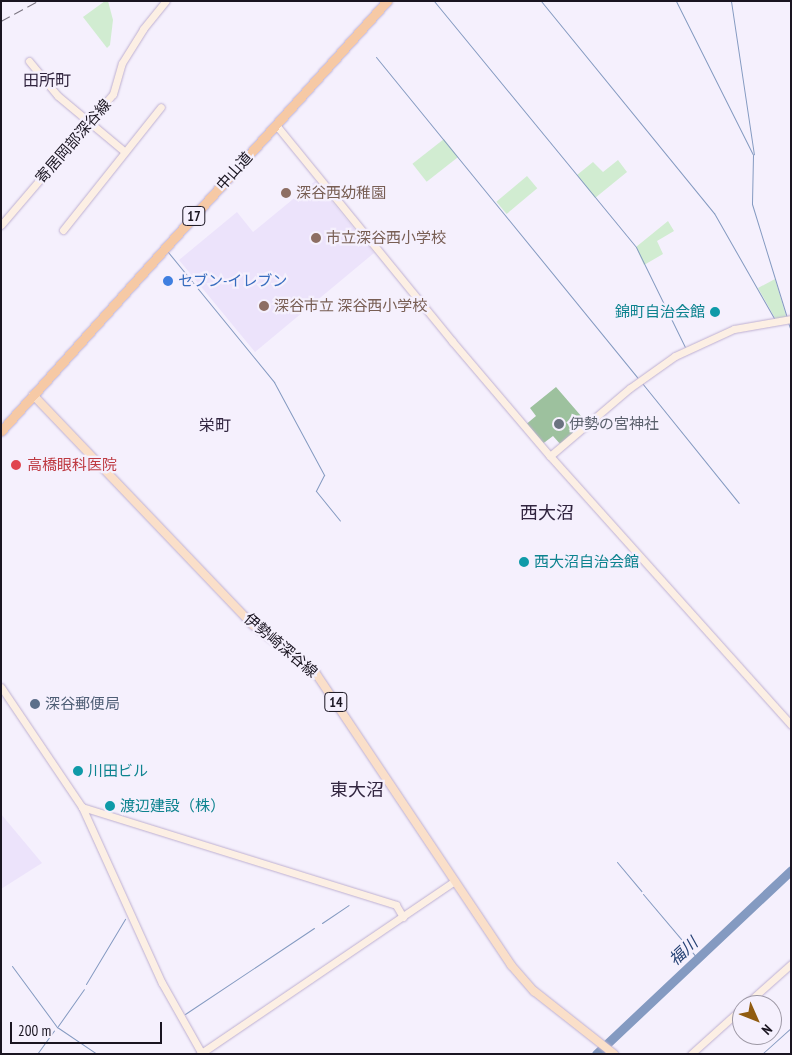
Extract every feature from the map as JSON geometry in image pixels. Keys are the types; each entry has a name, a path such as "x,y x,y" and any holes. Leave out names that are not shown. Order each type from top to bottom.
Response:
{"highway":[{"name":"中山道","path":"1,431 387,1"}],"main road":[{"name":"伊勢崎深谷線","path":"33,395 253,625 315,672 522,979 613,1053"}],"street":[{"name":"寄居岡部深谷線","path":"1,225 114,94 122,63 143,29 166,1"},
{"path":"29,61 58,96 89,124 125,152"},
{"path":"63,230 161,107"},
{"path":"276,125 452,341 550,456 791,725"},
{"path":"550,456 639,381 674,356 718,336 766,321 791,319"},
{"path":"1,687 82,808 162,983 201,1053 455,881"},
{"path":"82,808 396,905 403,917"},
{"path":"756,995 791,964"},
{"path":"690,1054 732,1017"}],"shaded area":[{"name":"深谷市立 深谷西小学校","path":"315,181 374,253 255,352 179,260 237,212 253,232"},
{"path":"1,814 42,863 1,889"}],"green space":[{"path":"105,1 108,1 113,20 110,45 107,48 83,17"},
{"path":"444,139 458,157 427,182 412,164"},
{"path":"618,160 627,172 595,198 577,175 593,162 603,172"},
{"path":"527,176 537,188 507,214 496,202"},
{"path":"668,221 674,231 657,241 663,254 644,265 636,247"},
{"path":"775,279 787,319 776,320 758,288"},
{"path":"556,387 588,424 562,446 553,436 541,445 524,426 536,416 530,408"}],"waterway":[{"path":"434,1 636,247 685,347"},
{"path":"541,1 714,213 775,320"},
{"path":"676,1 753,155 752,204 787,318"},
{"path":"731,1 754,154"},
{"path":"376,57 638,378"},
{"path":"168,252 274,382 324,475 316,491 340,521"},
{"path":"788,322 791,331"},
{"path":"642,383 739,503"},
{"path":"617,862 641,891"},
{"name":"福川","path":"596,1054 791,870"},
{"path":"643,894 698,959"},
{"path":"322,923 349,905"},
{"path":"86,984 125,919"},
{"path":"185,1014 314,928"},
{"path":"12,966 57,1027 97,1054"},
{"path":"58,1026 84,989"},
{"path":"763,1053 791,1028"},
{"path":"37,1054 54,1031"}],"railway":[{"path":"1,21 38,1"}],"place":[{"name":"深谷西幼稚園","path":"286,193"},
{"name":"市立深谷西小学校","path":"316,238"},
{"name":"セブン-イレブン","path":"168,281"},
{"name":"深谷市立 深谷西小学校","path":"264,306"},
{"name":"錦町自治会館","path":"715,312"},
{"name":"伊勢の宮神社","path":"559,424"},
{"name":"高橋眼科医院","path":"16,465"},
{"name":"西大沼自治会館","path":"524,562"},
{"name":"深谷郵便局","path":"35,704"},
{"name":"川田ビル","path":"78,771"},
{"name":"渡辺建設（株）","path":"110,806"}],"district":[{"name":"田所町","path":"47,80"},
{"name":"栄町","path":"215,425"},
{"name":"西大沼","path":"547,513"},
{"name":"東大沼","path":"357,790"}]}
